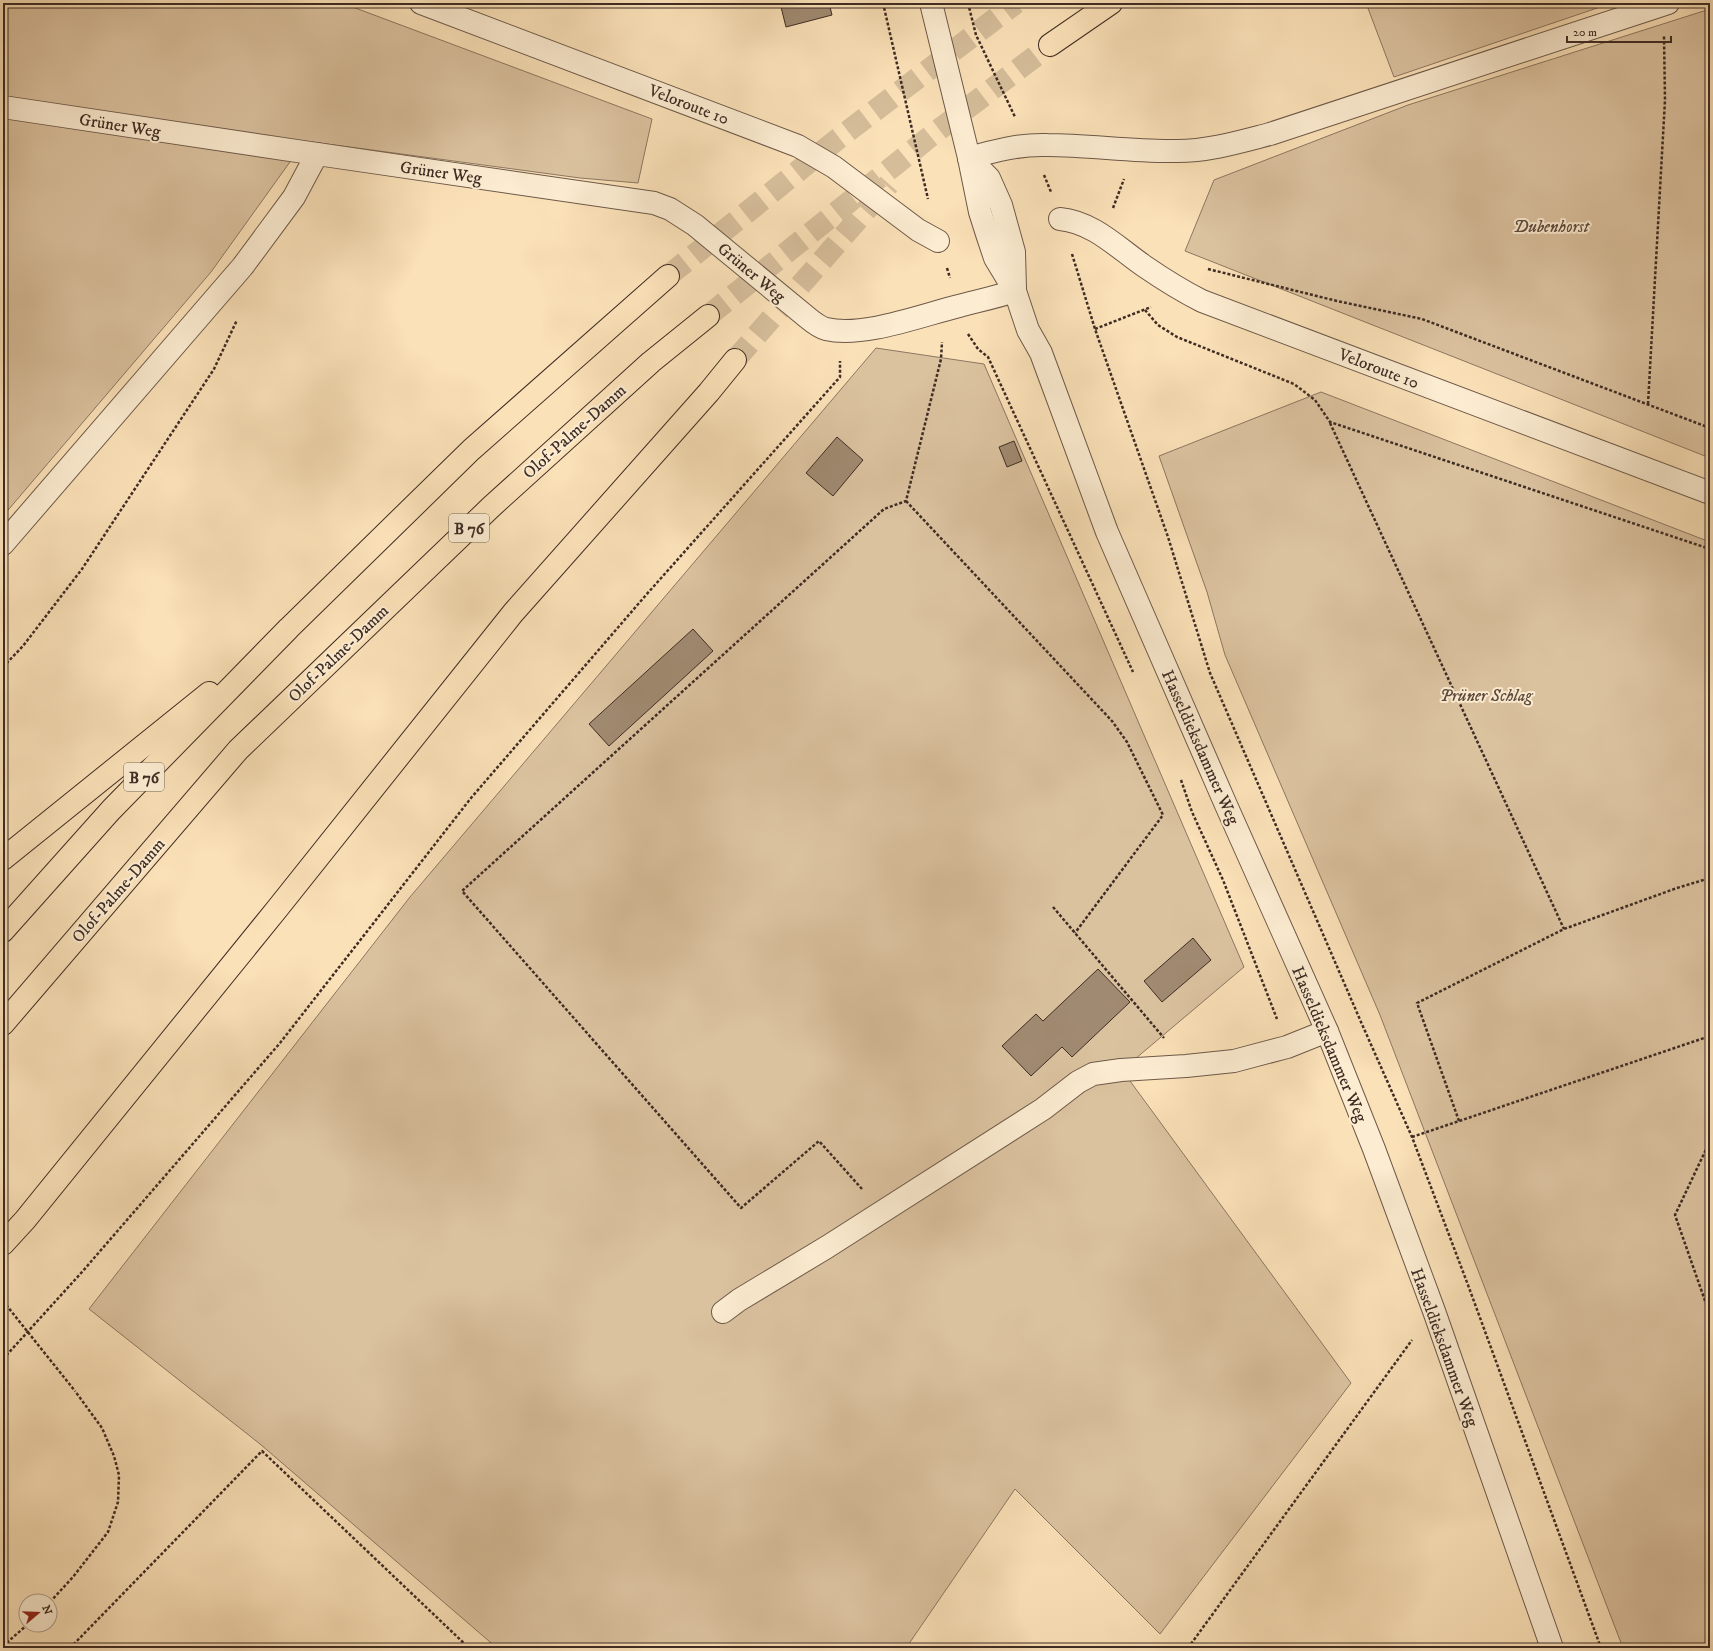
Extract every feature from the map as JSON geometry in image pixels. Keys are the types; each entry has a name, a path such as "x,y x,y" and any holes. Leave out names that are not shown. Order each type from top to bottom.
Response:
{"highway":[{"path":"1050,45 1111,3"},
{"name":"B 76","path":"3,931 111,810 289,628 470,450 668,276"},
{"name":"Olof-Palme-Damm","path":"3,1024 238,750 491,507 651,362 708,316"},
{"path":"3,1244 25,1220 277,909 513,613 735,360"},
{"path":"3,859 289,628"}],"street":[{"name":"Veloroute 10","path":"421,3 798,146 834,167 918,230 938,241"},
{"name":"Hasseldieksdammer Weg","path":"931,3 969,158 980,212 995,258 1015,290 1028,330 1041,353 1107,532 1222,798 1327,1032 1374,1149 1434,1311 1552,1648"},
{"path":"969,158 1003,149 1046,144 1135,151 1178,151 1213,148 1262,136 1664,4"},
{"name":"Grüner Weg","path":"3,107 654,203 670,210 695,225 816,324 826,329 856,330 881,326 990,299 1015,290"},
{"path":"3,544 242,266 294,196 317,154"},
{"name":"Veloroute 10","path":"1060,219 1079,222 1098,233 1168,281 1202,301 1710,493"},
{"path":"723,1312 739,1300 882,1212 1043,1109 1078,1082 1093,1074 1121,1070 1234,1061 1287,1047 1327,1032"}],"path":[{"path":"884,3 938,241"},
{"path":"968,3 976,35 984,54 1051,190 1095,329 1168,537 1210,673 1360,1022 1412,1137 1601,1648"},
{"path":"1648,404 1665,100 1664,4"},
{"path":"1098,233 1114,204 1135,151"},
{"path":"1203,268 1337,301 1422,319 1710,428"},
{"path":"1095,329 1145,310 1155,302 1168,281"},
{"path":"1145,310 1158,324 1177,337 1294,384 1315,400 1330,422 1564,929"},
{"path":"906,501 941,359 941,311"},
{"path":"3,667 23,646 82,569 214,369 238,319"},
{"path":"3,1359 82,1272 280,1043 471,798 646,595 840,377 838,330"},
{"path":"988,357 1136,678"},
{"path":"1330,422 1710,549"},
{"path":"906,501 1112,721 1127,742 1163,815 1075,933"},
{"path":"882,1212 819,1141 741,1208 462,891 884,510 906,501"},
{"path":"1180,779 1192,812 1223,880 1287,1047"},
{"path":"1459,1121 1416,1003 1564,929 1677,888 1710,878"},
{"path":"1053,907 1155,1027 1186,1066"},
{"path":"1412,1137 1710,1036"},
{"path":"1710,1141 1675,1215 1710,1315"},
{"path":"3,1301 102,1428 114,1456 119,1475 118,1502 108,1532 73,1577 58,1593"},
{"path":"1188,1648 1391,1368"},
{"path":"70,1648 262,1451 469,1648"},
{"path":"3,1646 18,1633"}],"green space":[{"path":"3,3 342,3 652,119 638,183 580,178 305,141 211,272 3,516"},
{"path":"1366,3 1612,3 1394,77"},
{"name":"Dubenhorst","path":"1710,9 1710,458 1185,251 1214,180 1408,105"},
{"path":"876,348 984,364 1244,967 1122,1070 1351,1383 1160,1634 1015,1489 906,1648 497,1648 260,1444 89,1309 410,897"},
{"name":"Prüner Schlag","path":"1321,392 1710,542 1710,1648 1623,1648 1380,1015 1225,655 1207,592 1159,456"}],"building":[{"path":"780,3 829,3 832,15 786,27"},
{"path":"837,437 863,460 833,496 806,473"},
{"path":"1014,441 1022,461 1007,467 999,447"},
{"path":"693,629 713,651 609,746 589,724"},
{"path":"1193,938 1211,960 1162,1002 1144,981"},
{"path":"1098,969 1130,1002 1072,1057 1062,1047 1031,1076 1002,1046 1036,1014 1043,1021"}],"tunnel":[{"path":"668,276 839,138 1016,3"},
{"path":"708,316 932,135 1050,45"},
{"path":"735,360 889,184"}]}
